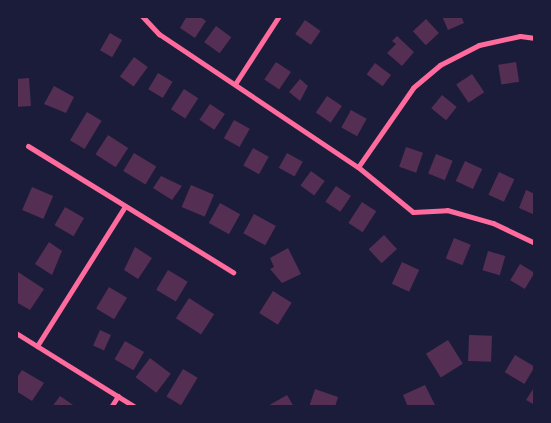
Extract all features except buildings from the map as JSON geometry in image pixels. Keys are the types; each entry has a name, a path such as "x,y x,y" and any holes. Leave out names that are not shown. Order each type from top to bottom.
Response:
{"street":[{"path":"142,16 159,34 358,167 413,212 447,210 493,223 535,243"},
{"path":"234,84 279,16"},
{"path":"358,167 412,88 440,65 479,44 520,36 535,38"},
{"path":"28,146 124,208 232,272"},
{"path":"38,346 124,208"},
{"path":"16,332 135,407"},
{"path":"111,407 118,396"}]}
